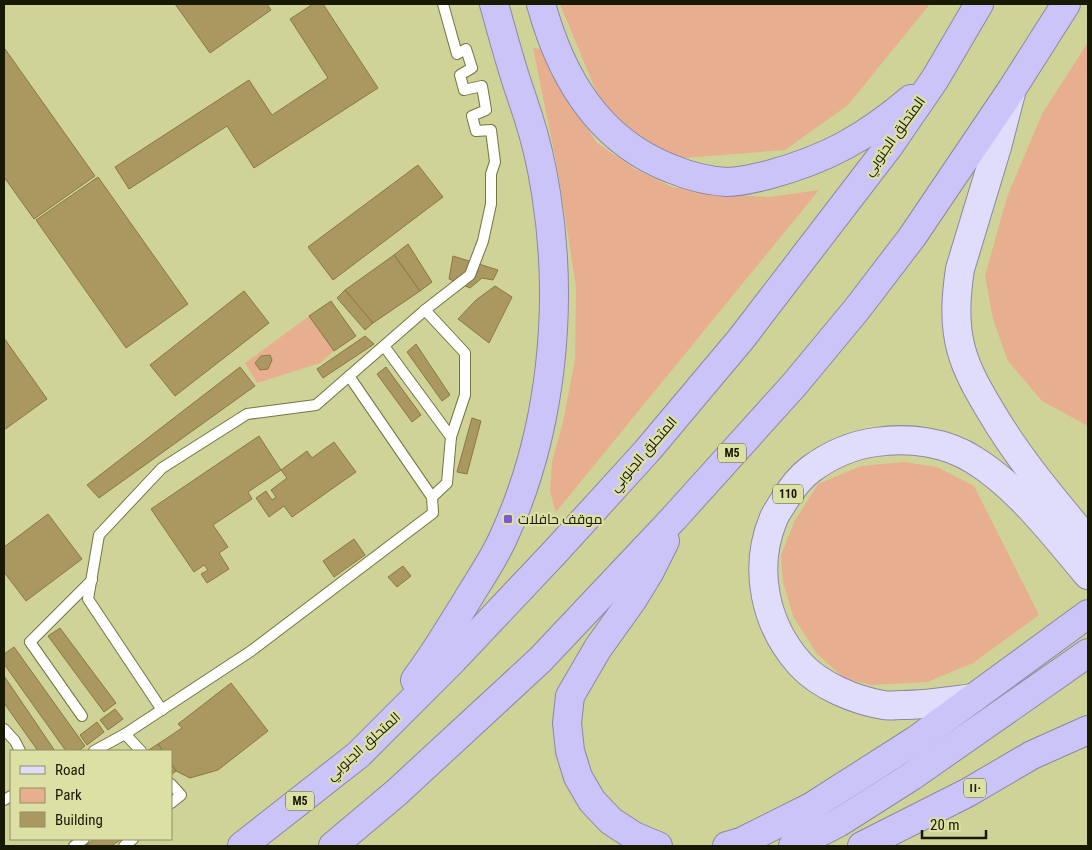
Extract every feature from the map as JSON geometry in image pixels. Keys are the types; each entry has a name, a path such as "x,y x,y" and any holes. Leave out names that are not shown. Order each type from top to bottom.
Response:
{"highway":[{"path":"358,755 440,644 503,537 518,500 540,424 552,346 554,306 553,259 547,201 531,126 494,4"},
{"path":"541,4 555,46 566,71 579,95 608,129 644,156 663,166 684,174 706,179 728,182 759,177 817,159 864,135 886,120 935,79"},
{"name":"المتحلق الجنوبي","path":"242,846 358,755 454,660 646,451 741,339 889,146 935,79 979,4"},
{"name":"M5","path":"333,846 396,793 540,660 674,518 794,385 912,237 1012,89 1066,4"},
{"path":"658,846 634,836 611,821 592,801 578,777 570,751 567,724 570,696 598,648 641,586 674,518"},
{"path":"727,846 741,842 811,808 916,740 1088,614"},
{"path":"793,846 838,824 912,776 1080,659"},
{"name":"١١٠","path":"862,846 967,793 1032,755 1088,730"}],"main road":[{"path":"1012,89 987,182 960,269 956,308 957,328 967,366 975,384 998,423 1027,465 1088,541"},
{"name":"110","path":"973,698 918,705 885,705 853,698 825,684 807,670 782,640 769,612 763,581 764,550 777,513 789,493 810,470 835,454 862,444 890,440 919,441 948,448 974,460 997,476 1023,500 1088,575"}],"lane":[{"path":"162,710 88,599 99,535 162,468 247,414 316,405 425,310 470,275 483,241 491,204 490,174 495,162 491,130 476,131 472,116 486,110 482,86 464,90 460,75 472,68 466,50 457,54 443,4"},
{"path":"425,310 465,353 465,395 451,437 447,483 432,497"},
{"path":"384,346 451,437"},
{"path":"96,750 125,734 251,651 433,513 432,497 350,376"},
{"path":"82,716 30,642 92,580"},
{"path":"4,729 19,750"},
{"path":"125,734 140,750"},
{"path":"172,785 181,794 172,802"}],"green space":[{"path":"560,4 930,4 848,105 785,150 672,159 603,108"},
{"path":"1088,42 1088,426 1042,401 1008,361 993,319 985,276 1007,197 1042,114"},
{"path":"533,48 542,49 554,77 597,143 635,169 672,187 719,194 769,197 819,190 556,512 550,492 552,462 563,422 575,360 576,286 557,166"},
{"path":"309,316 334,351 320,363 257,383 245,363"},
{"path":"904,462 937,467 974,486 1039,615 973,663 927,682 871,685 844,678 817,654 793,616 783,582 781,555 794,522 818,484 861,466"}],"building":[{"path":"175,4 267,4 271,10 210,53"},
{"path":"313,4 323,4 378,88 254,168 227,126 129,189 115,167 249,80 272,115 328,78 290,19"},
{"path":"5,49 95,176 34,219 4,177"},
{"path":"418,165 443,197 333,280 308,247"},
{"path":"98,177 188,304 126,348 36,220"},
{"path":"408,244 432,282 420,291 394,255"},
{"path":"394,255 420,291 373,323 345,290"},
{"path":"453,256 498,270 493,280 482,278 470,288 449,279"},
{"path":"495,286 512,297 489,343 458,319 476,300"},
{"path":"345,290 373,323 365,330 337,298"},
{"path":"244,291 269,323 175,396 150,365"},
{"path":"331,301 356,336 334,351 309,316"},
{"path":"365,336 374,344 323,378 317,369"},
{"path":"4,338 47,399 4,430"},
{"path":"416,344 450,395 442,401 407,352"},
{"path":"270,355 272,360 268,369 260,370 255,363 261,356"},
{"path":"240,367 255,386 99,498 87,485"},
{"path":"386,367 421,415 412,422 377,374"},
{"path":"472,418 481,421 467,474 457,472"},
{"path":"259,436 281,470 248,492 252,499 213,525 228,547 219,553 229,569 207,583 201,574 208,570 204,565 194,572 151,509"},
{"path":"334,442 356,472 292,517 284,506 269,517 256,498 266,491 272,500 276,497 271,490 287,478 281,470 307,451 312,458"},
{"path":"48,514 82,559 26,601 4,572 4,547"},
{"path":"354,539 365,555 334,577 323,561"},
{"path":"403,566 411,576 397,587 388,577"},
{"path":"60,628 116,703 104,712 48,636"},
{"path":"14,647 85,746 79,750 65,750 4,664 4,654"},
{"path":"4,676 54,750 37,750 4,703"},
{"path":"231,683 268,731 218,770 190,778 176,771 172,765 172,750 162,750 158,744 182,728 178,724"},
{"path":"115,709 123,719 108,730 100,720"},
{"path":"97,722 104,732 87,745 80,735"},
{"path":"158,744 162,750 149,750"},
{"path":"172,765 176,771 172,774"},
{"path":"94,840 120,840 111,846 85,846"}],"place":[{"name":"موقف حافلات","path":"508,519"}]}
